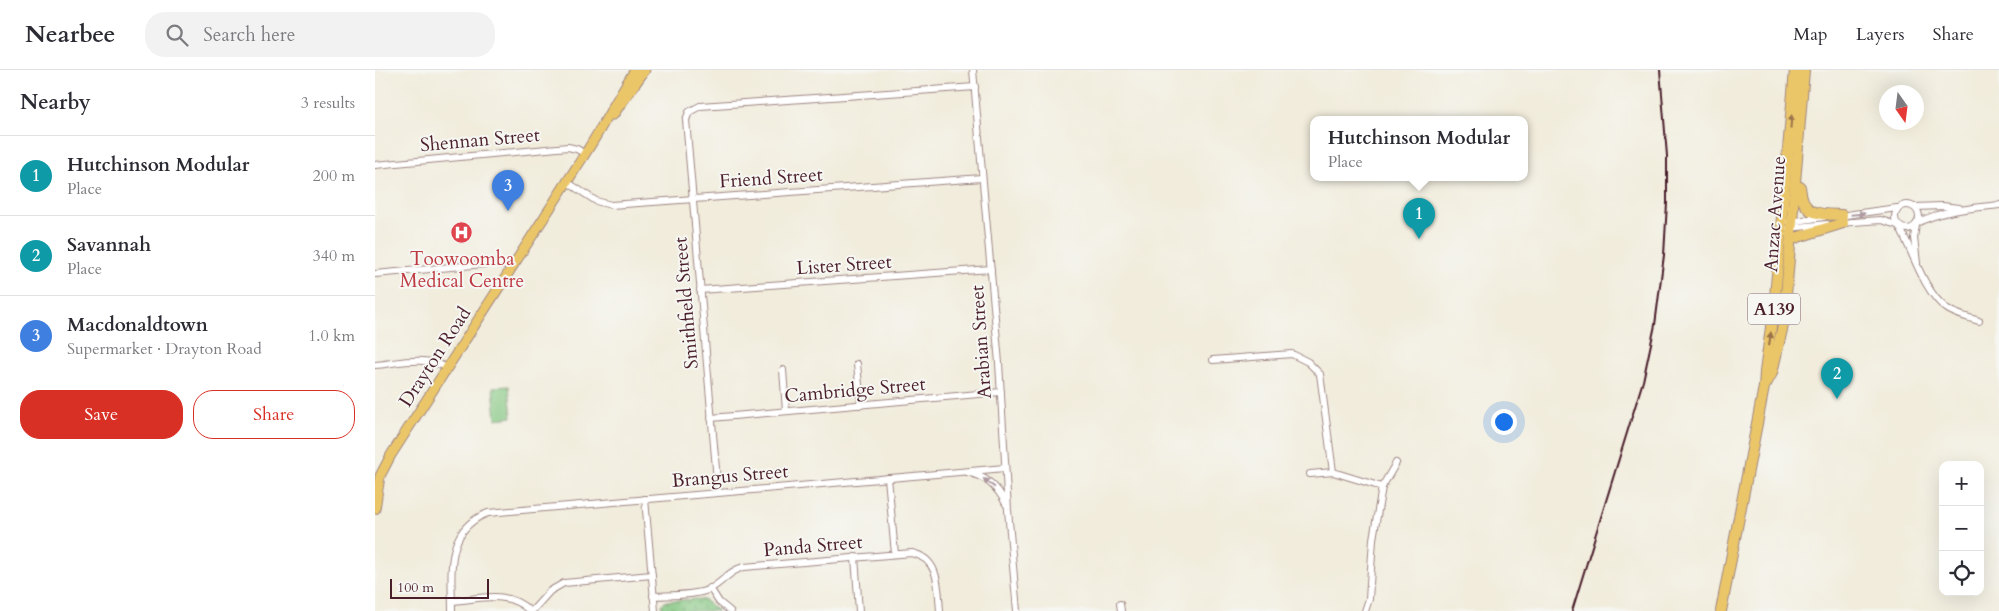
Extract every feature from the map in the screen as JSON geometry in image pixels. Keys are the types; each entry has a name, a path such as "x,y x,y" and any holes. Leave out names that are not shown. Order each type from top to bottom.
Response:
{"highway":[{"name":"Anzac Avenue","path":"1721,611 1765,387 1772,373 1780,344 1788,228 1795,70"},
{"name":"Anzac Avenue","path":"1788,228 1796,166 1804,70"},
{"path":"1796,166 1801,200 1805,206 1819,214 1842,219"},
{"path":"1788,228 1842,219"}],"main road":[{"name":"Drayton Road","path":"601,128 606,116 635,70"},
{"name":"Drayton Road","path":"375,509 380,476 601,128 645,70"}],"street":[{"name":"Arabian Street","path":"973,70 991,268 1017,611"},
{"name":"Smithfield Street","path":"718,492 686,120 689,112 700,106 975,87"},
{"name":"Shennan Street","path":"375,164 568,147 577,149 585,154"},
{"name":"Friend Street","path":"567,182 596,201 606,204 983,178"},
{"path":"1788,228 1897,208 1906,204 1915,207 1942,206 1963,208 1999,205"},
{"path":"1915,207 1919,215 1914,238 1917,263"},
{"path":"1897,208 1894,216 1907,240 1912,257 1917,263 1927,286 1945,307 1979,321"},
{"path":"1842,219 1881,220 1908,229 1929,218 1963,208"},
{"path":"375,274 498,263 511,268"},
{"name":"Lister Street","path":"700,290 991,268"},
{"path":"1213,360 1292,354 1309,362 1320,374 1333,472"},
{"path":"375,365 429,360 438,362 447,368"},
{"path":"857,364 861,404"},
{"path":"783,370 786,411"},
{"name":"Cambridge Street","path":"711,418 1001,392"},
{"path":"1365,611 1369,600 1373,539 1382,487 1396,463"},
{"name":"Brangus Street","path":"452,602 453,554 456,541 463,530 477,518 494,512 1005,468"},
{"path":"959,472 971,473 988,481 998,491 1008,510"},
{"path":"1310,474 1333,472 1382,487"},
{"path":"888,478 895,554"},
{"path":"645,499 655,611"},
{"name":"Panda Street","path":"653,596 700,592 710,588 731,572 740,568 855,557 917,554 932,564 937,578 940,611"},
{"path":"855,557 859,611"},
{"path":"452,611 452,602 503,597 517,601 531,611 550,591 564,583 651,575"},
{"path":"710,588 715,598 730,611"}],"green space":[{"path":"509,386 512,417 496,419 493,387"},
{"path":"704,600 718,611 662,611 662,604 667,601"}],"railway":[{"path":"1572,611 1643,381 1655,325 1664,255 1667,203 1667,156 1660,70"}],"place":[{"name":"Macdonaldtown","path":"508,211"},
{"name":"Toowoomba Medical Centre","path":"462,233"},
{"name":"Hutchinson Modular","path":"1419,239"},
{"name":"Savannah","path":"1837,399"}]}
